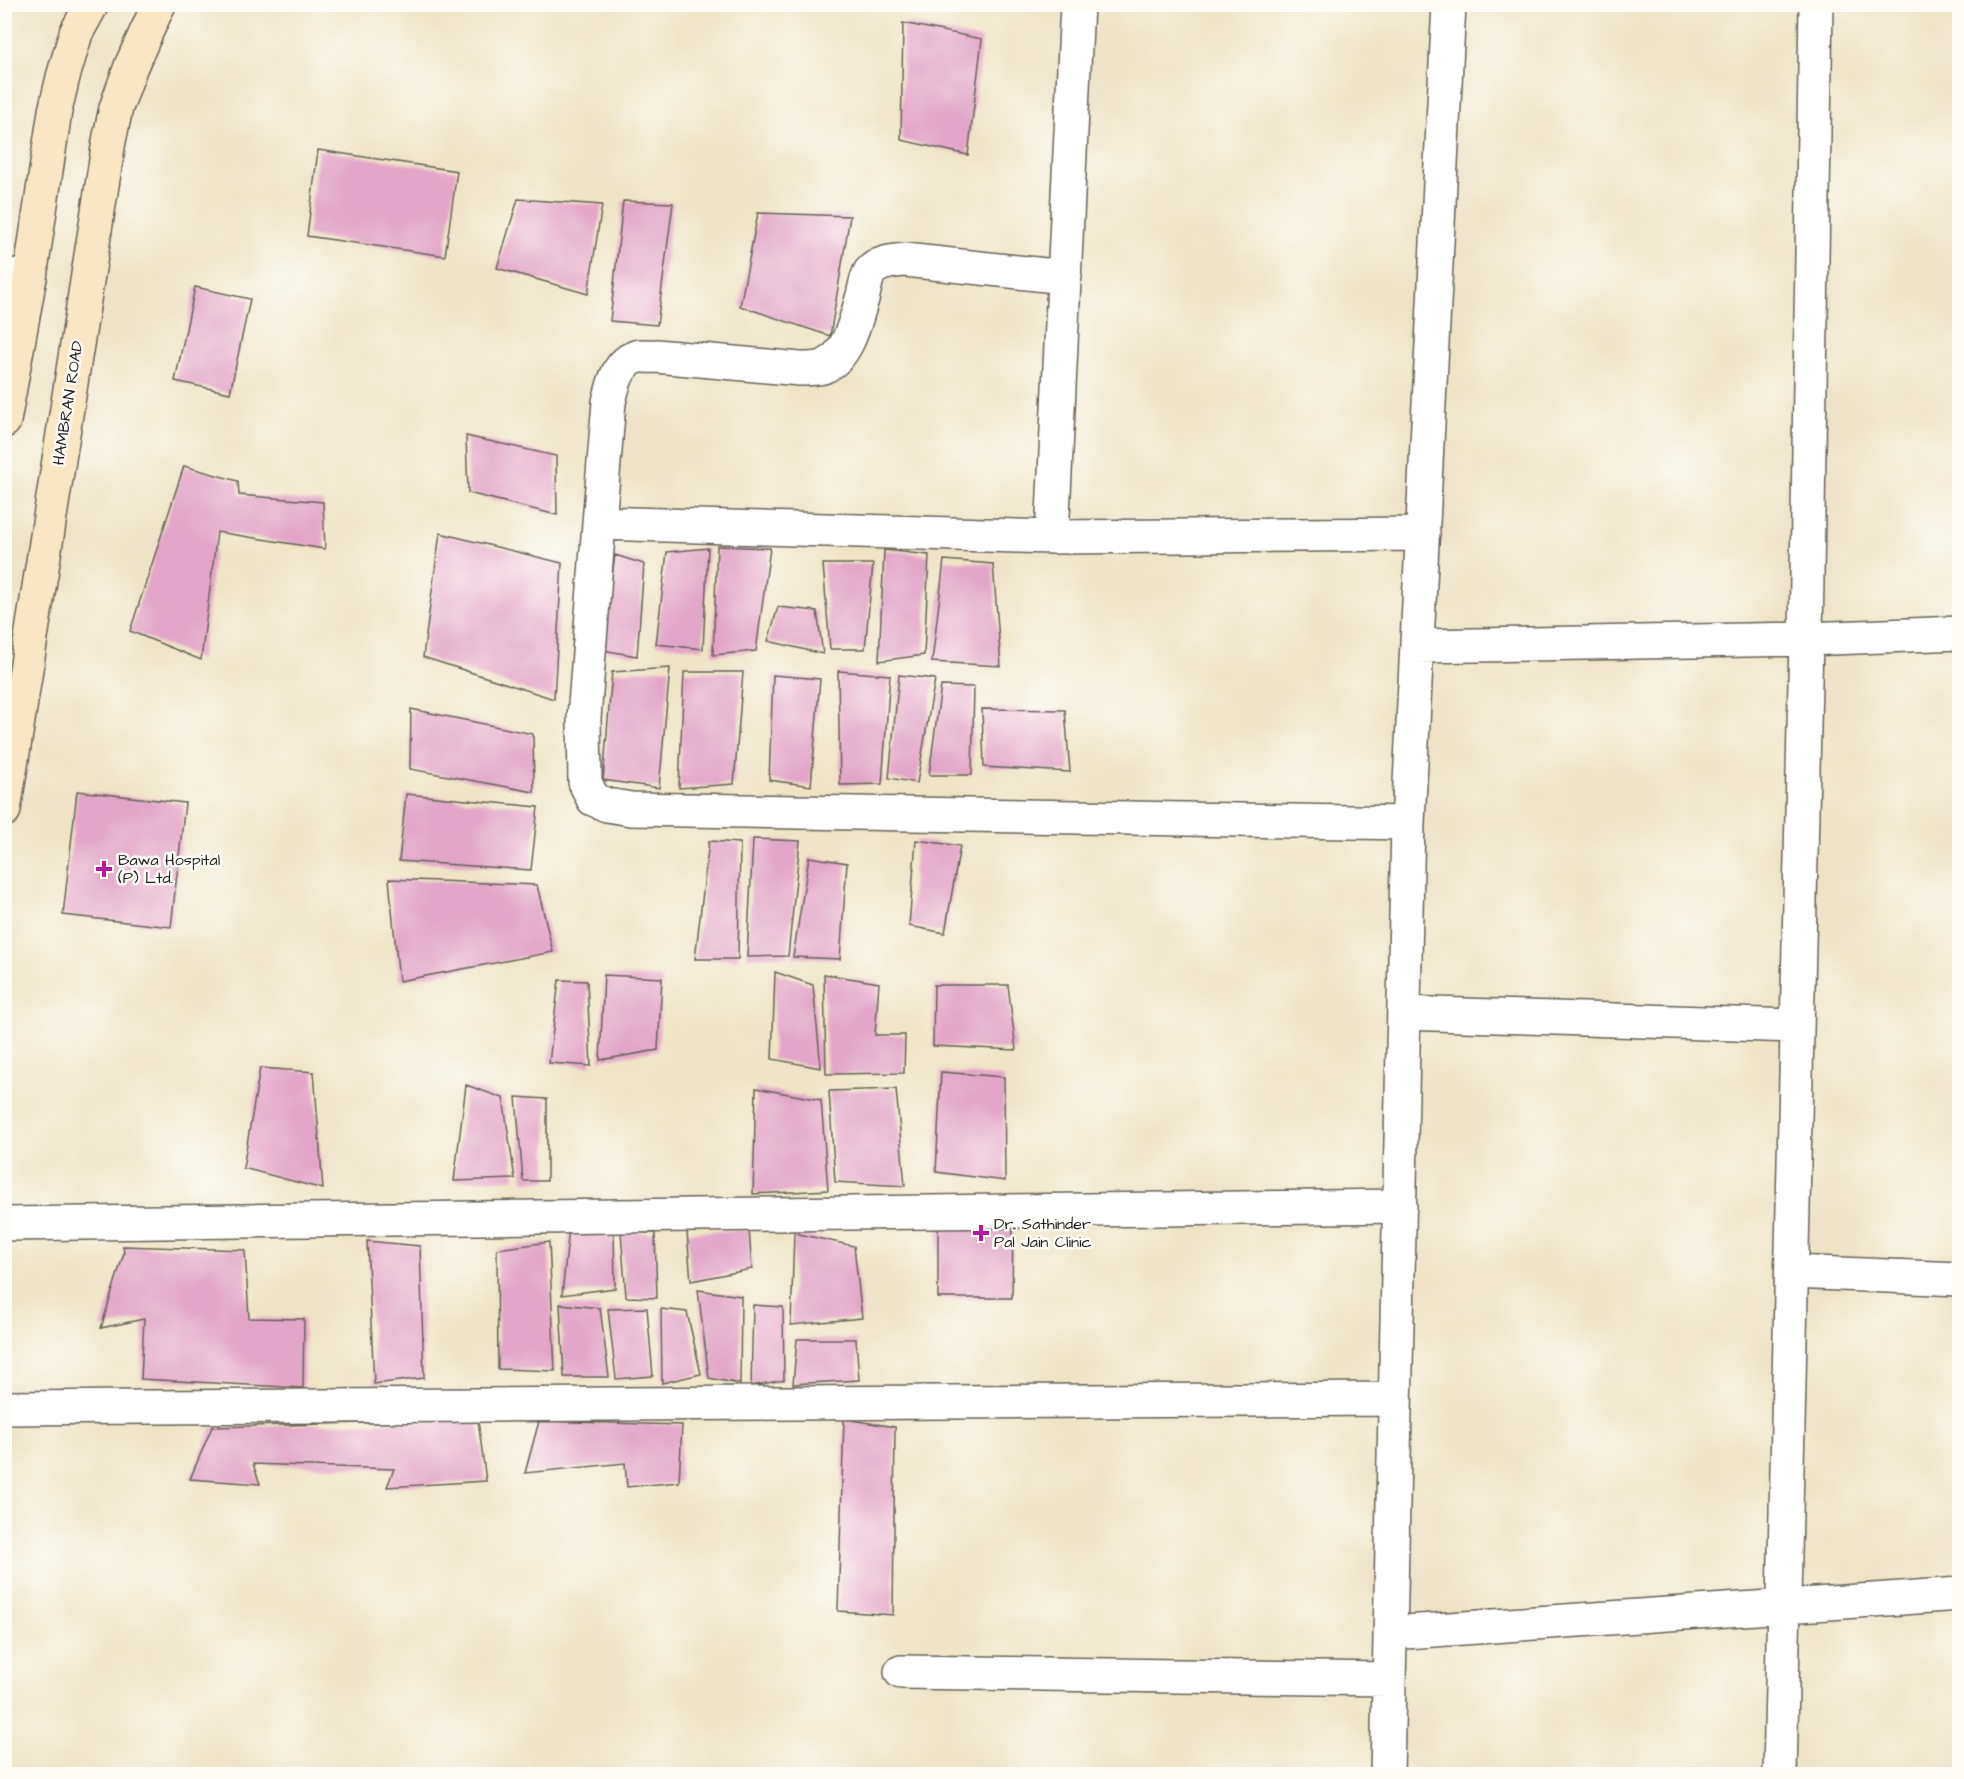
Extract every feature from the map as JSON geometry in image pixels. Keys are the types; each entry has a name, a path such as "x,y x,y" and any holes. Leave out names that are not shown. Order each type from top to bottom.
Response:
{"main road":[{"path":"4,421 17,276 63,77 76,33 92,4"},
{"name":"HAMBRAN ROAD","path":"4,810 109,141 116,108 130,66 159,4"}],"street":[{"path":"1053,537 1077,4"},
{"path":"1387,1774 1408,823 1449,4"},
{"path":"1780,1774 1806,639 1816,4"},
{"path":"1065,277 905,260 886,262 871,271 865,283 863,298 849,340 841,353 821,368 800,369 656,357 636,357 622,365 613,385 609,402 584,718 585,782 593,799 607,805 631,809 1408,823"},
{"path":"599,523 1053,537 1423,534"},
{"path":"1418,646 1806,639 1959,633"},
{"path":"1404,1013 1797,1026"},
{"path":"4,1224 1400,1206"},
{"path":"1792,1272 1959,1279"},
{"path":"4,1408 1395,1399"},
{"path":"1390,1633 1959,1594"},
{"path":"901,1672 1389,1679"}],"building":[{"path":"903,23 982,39 968,155 901,140"},
{"path":"318,150 457,171 445,256 307,236"},
{"path":"518,199 602,205 588,294 497,268"},
{"path":"623,201 673,203 657,325 610,321"},
{"path":"758,213 850,216 830,336 740,306"},
{"path":"195,287 250,299 230,393 175,381"},
{"path":"466,436 556,456 557,515 468,493"},
{"path":"184,466 238,481 239,495 323,502 325,549 217,532 201,660 130,631"},
{"path":"440,533 562,563 554,699 423,657"},
{"path":"717,546 770,548 756,651 713,655"},
{"path":"708,548 703,649 656,644 667,552"},
{"path":"884,550 929,555 924,655 879,661"},
{"path":"615,555 644,564 637,656 602,650"},
{"path":"944,560 993,564 1001,666 932,662"},
{"path":"823,564 873,564 865,649 830,649"},
{"path":"778,607 817,611 823,654 768,641"},
{"path":"670,668 659,788 603,780 612,672"},
{"path":"838,671 890,675 882,784 840,785"},
{"path":"684,672 743,672 734,784 679,788"},
{"path":"773,675 820,679 811,786 769,780"},
{"path":"899,675 935,679 917,783 889,778"},
{"path":"941,686 974,687 972,775 929,775"},
{"path":"411,709 533,734 534,792 410,769"},
{"path":"982,709 1065,710 1070,772 984,767"},
{"path":"77,791 185,803 171,927 63,915"},
{"path":"406,794 538,807 531,870 399,861"},
{"path":"753,839 800,841 788,956 747,957"},
{"path":"916,840 960,846 945,933 909,926"},
{"path":"709,841 740,843 738,959 695,959"},
{"path":"809,857 847,863 840,959 793,957"},
{"path":"389,879 537,885 553,952 399,981"},
{"path":"775,972 813,985 821,1068 772,1059"},
{"path":"824,974 879,983 875,1035 905,1035 904,1073 826,1074"},
{"path":"604,975 662,978 658,1050 600,1060"},
{"path":"559,980 587,981 591,1066 549,1063"},
{"path":"934,985 1008,985 1016,1050 933,1046"},
{"path":"260,1068 314,1072 323,1189 243,1168"},
{"path":"941,1072 1004,1077 1005,1181 936,1172"},
{"path":"466,1085 503,1098 515,1179 454,1181"},
{"path":"756,1088 821,1100 828,1190 753,1194"},
{"path":"896,1089 905,1186 835,1182 829,1091"},
{"path":"516,1097 547,1099 547,1181 523,1181"},
{"path":"938,1219 1013,1219 1012,1298 938,1298"},
{"path":"569,1228 614,1229 615,1288 562,1295"},
{"path":"749,1230 752,1269 691,1281 687,1232"},
{"path":"621,1232 655,1233 657,1298 626,1297"},
{"path":"794,1233 854,1246 862,1318 791,1325"},
{"path":"367,1241 420,1246 424,1378 374,1384"},
{"path":"549,1242 555,1371 498,1369 497,1249"},
{"path":"123,1246 245,1250 249,1318 304,1319 303,1388 141,1379 144,1319 101,1328 124,1253"},
{"path":"698,1290 741,1296 740,1384 709,1378"},
{"path":"560,1304 600,1308 609,1377 564,1377"},
{"path":"753,1305 783,1307 784,1380 751,1386"},
{"path":"647,1308 653,1376 616,1379 608,1309"},
{"path":"661,1309 687,1312 701,1374 662,1383"},
{"path":"797,1339 856,1339 859,1380 793,1384"},
{"path":"844,1419 895,1427 893,1615 838,1611"},
{"path":"478,1420 486,1481 387,1487 394,1469 253,1464 260,1484 190,1479 212,1427"},
{"path":"539,1421 682,1425 679,1482 627,1487 625,1463 525,1473"}],"place":[{"name":"Bawa Hospital (P) Ltd.","path":"104,869"},
{"name":"Dr. Sathinder Pal Jain Clinic","path":"981,1233"}]}
